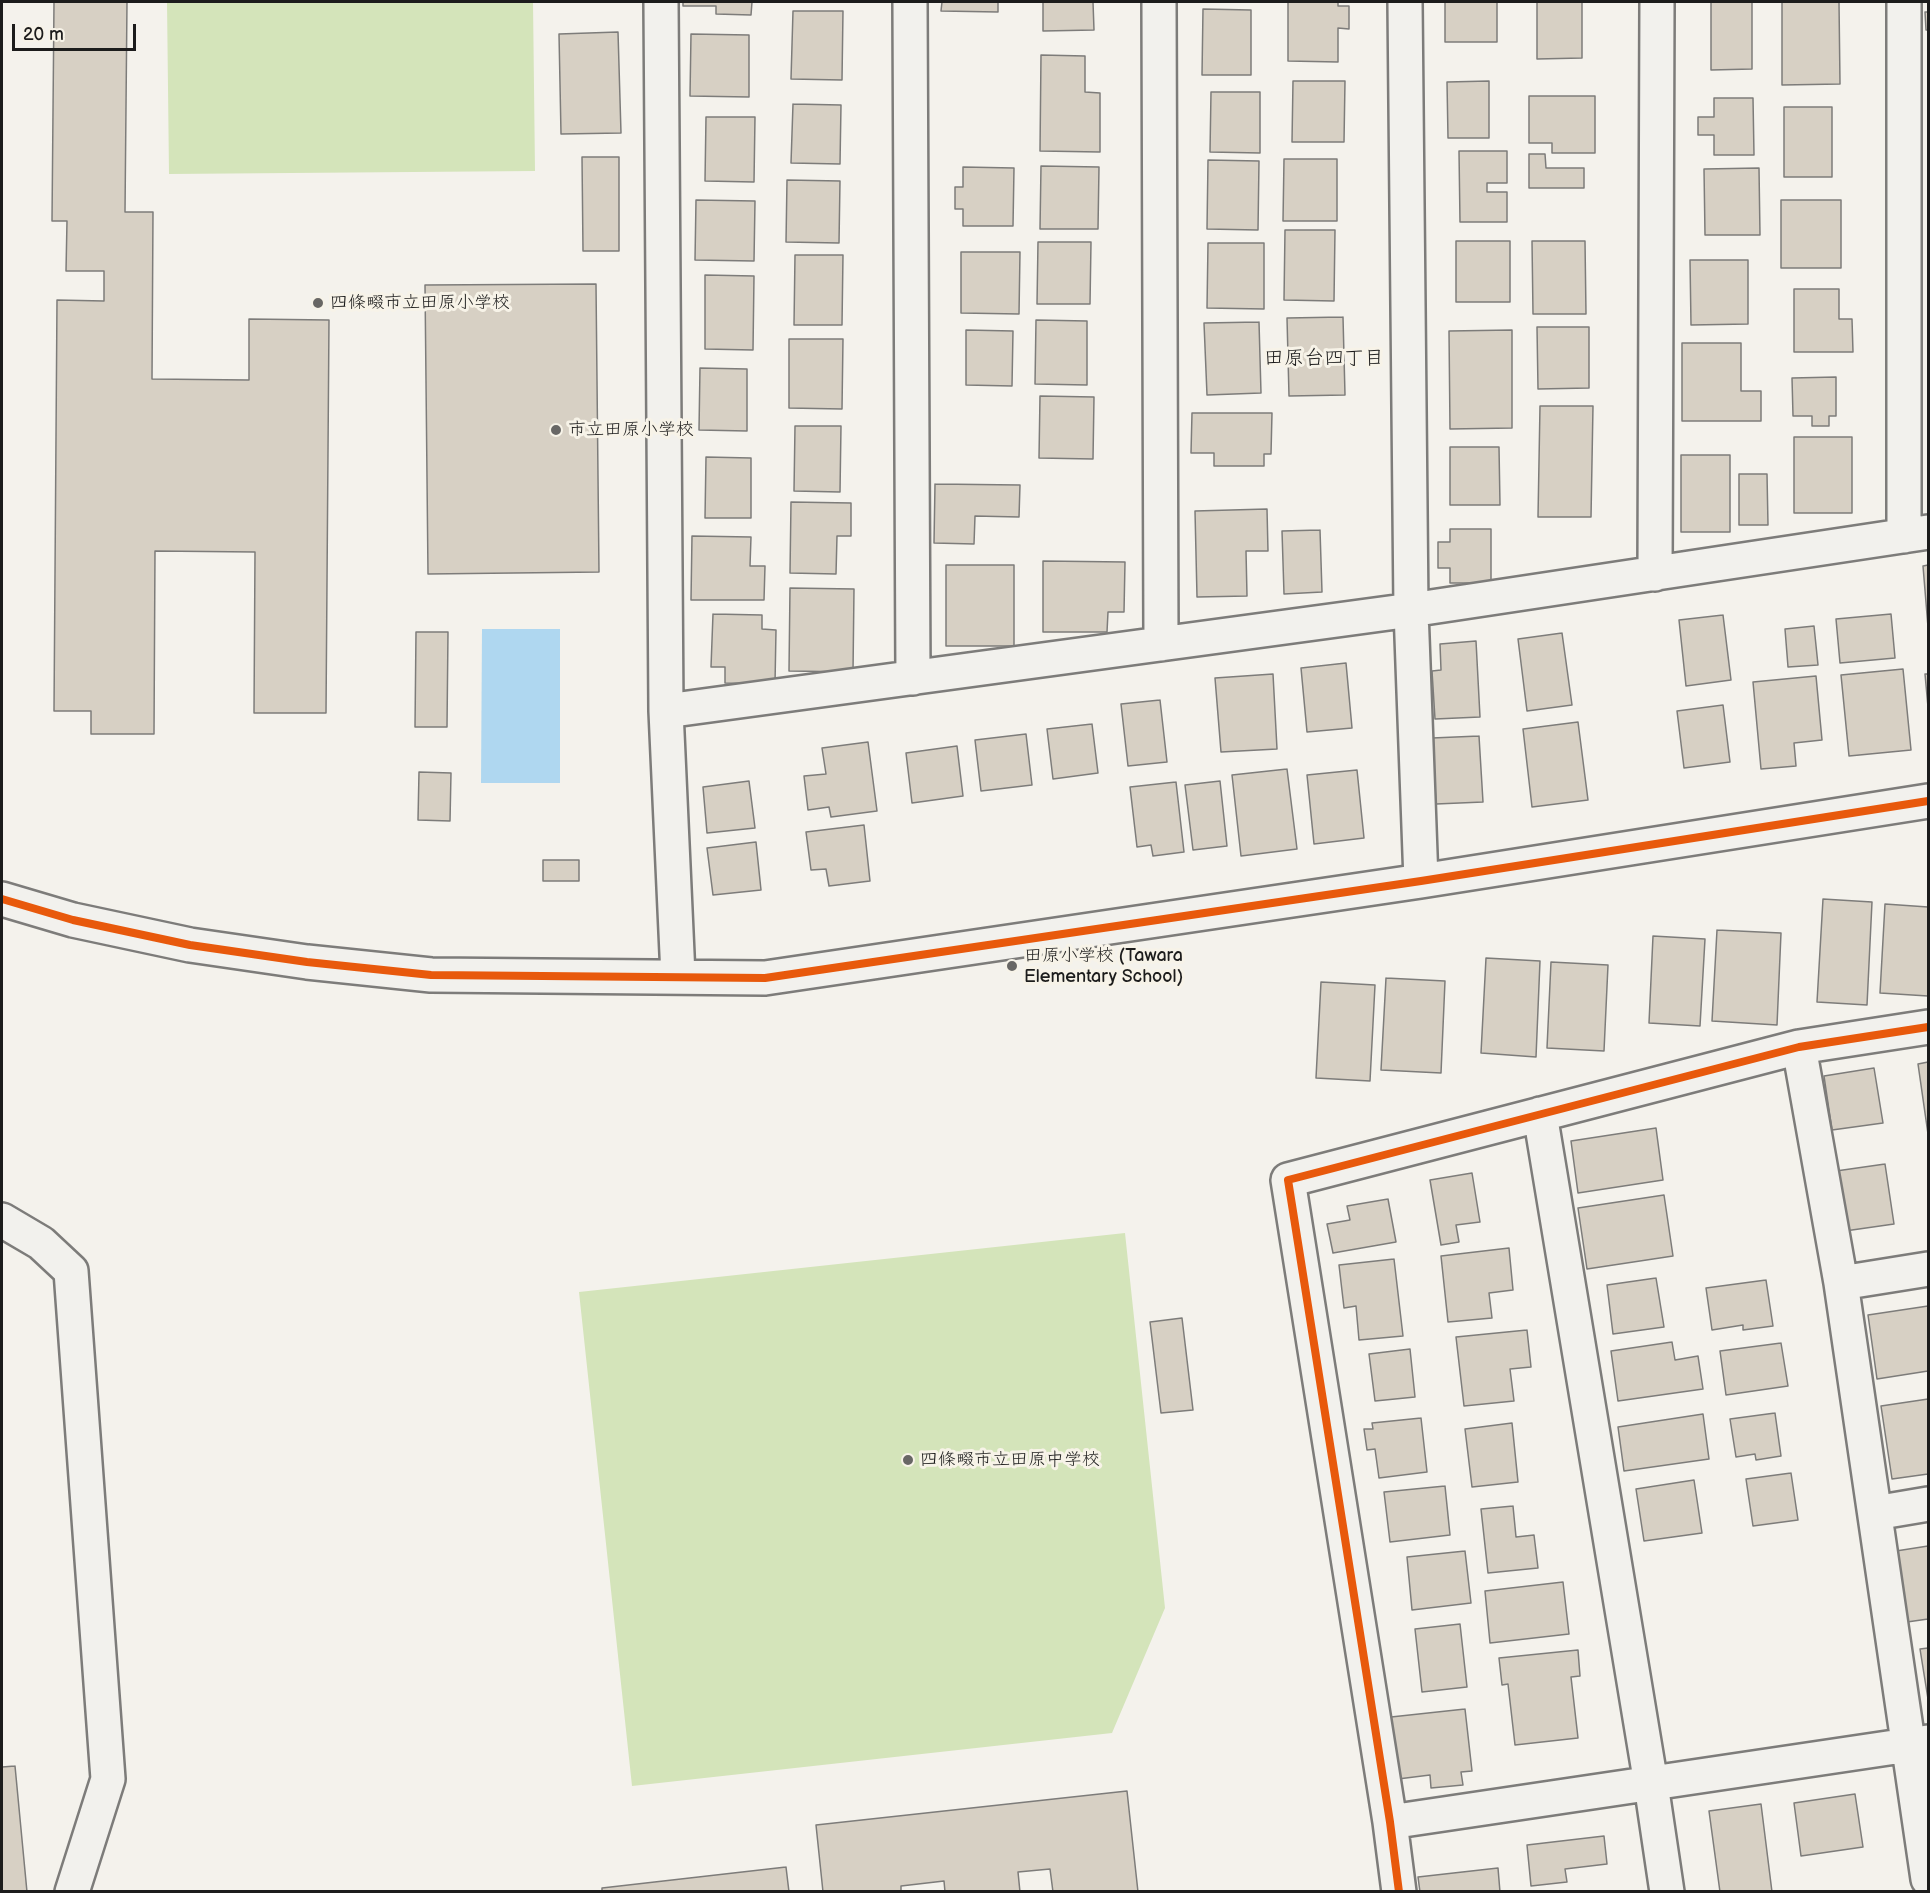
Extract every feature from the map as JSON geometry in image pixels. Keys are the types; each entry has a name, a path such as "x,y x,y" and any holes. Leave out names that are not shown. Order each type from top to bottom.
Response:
{"street":[{"path":"661,2 666,711 678,976"},
{"path":"910,2 913,678"},
{"path":"1159,2 1161,644"},
{"path":"1405,2 1411,610 1421,880"},
{"path":"1655,574 1657,2"},
{"path":"666,711 1411,610 1916,534 1905,2"},
{"path":"2,899 73,920 190,945 307,962 431,975 765,978 1929,801"},
{"path":"1399,1892 1390,1822 1288,1180 1799,1047 1929,1027"},
{"path":"1799,1047 1841,1283 1875,1513 1919,1744 1929,1879"},
{"path":"1540,1114 1667,1892"},
{"path":"2,1220 41,1243 71,1271 108,1779 72,1892"},
{"path":"1841,1283 1929,1269"},
{"path":"1875,1513 1929,1504"},
{"path":"1390,1822 1919,1744"}],"green space":[{"path":"167,2 533,2 535,171 169,174"},
{"path":"1125,1233 1165,1608 1112,1733 632,1786 579,1292"}],"water":[{"path":"482,629 560,629 560,783 481,783"}],"building":[{"path":"54,2 127,2 125,212 153,212 152,379 249,380 249,319 329,320 326,713 254,713 255,552 155,551 154,734 91,734 91,711 54,711 57,300 104,301 104,271 66,271 67,221 52,221"},
{"path":"683,2 752,2 751,15 716,14 716,6 683,6"},
{"path":"942,2 998,2 998,12 941,11"},
{"path":"1043,2 1093,2 1094,30 1043,31"},
{"path":"1288,2 1338,2 1338,6 1349,6 1349,29 1338,28 1338,62 1288,61"},
{"path":"1445,2 1497,2 1497,42 1445,42"},
{"path":"1537,2 1582,2 1582,58 1537,59"},
{"path":"1711,2 1752,2 1752,69 1711,70"},
{"path":"1782,2 1839,2 1840,84 1782,85"},
{"path":"1203,9 1251,10 1251,75 1202,75"},
{"path":"793,11 843,11 842,80 791,79"},
{"path":"1925,12 1928,12 1928,30 1926,30"},
{"path":"618,32 621,133 561,134 559,34"},
{"path":"691,34 749,35 749,97 690,96"},
{"path":"1041,55 1085,56 1085,92 1100,93 1100,152 1040,151"},
{"path":"1293,81 1345,81 1344,142 1292,142"},
{"path":"1489,81 1489,138 1448,138 1447,82"},
{"path":"1211,92 1260,92 1260,153 1210,152"},
{"path":"1529,96 1595,96 1595,153 1552,153 1552,143 1529,143"},
{"path":"1714,98 1753,98 1754,155 1714,155 1714,135 1698,135 1698,117 1714,117"},
{"path":"793,104 841,105 840,164 791,163"},
{"path":"1784,107 1832,107 1832,177 1784,177"},
{"path":"706,117 755,117 754,182 705,181"},
{"path":"1459,151 1507,151 1507,183 1487,183 1487,192 1507,192 1507,222 1460,222"},
{"path":"1529,154 1545,154 1546,168 1584,168 1584,188 1529,188"},
{"path":"582,157 619,157 619,251 583,251"},
{"path":"1284,159 1337,159 1337,221 1283,221"},
{"path":"1208,160 1259,161 1258,230 1207,229"},
{"path":"1041,166 1099,167 1098,229 1040,229"},
{"path":"963,167 1014,168 1013,226 963,226 963,209 955,209 955,187 963,187"},
{"path":"1759,168 1760,235 1705,235 1704,169"},
{"path":"787,180 840,181 839,243 786,242"},
{"path":"696,200 755,201 754,261 695,260"},
{"path":"1781,200 1841,200 1841,268 1781,268"},
{"path":"1285,230 1335,230 1334,301 1284,300"},
{"path":"1456,241 1510,241 1510,302 1456,302"},
{"path":"1532,241 1585,241 1586,314 1533,314"},
{"path":"1038,242 1091,242 1090,304 1037,304"},
{"path":"1208,243 1264,243 1264,309 1207,308"},
{"path":"961,252 1020,252 1019,314 961,313"},
{"path":"795,255 843,255 842,325 794,325"},
{"path":"1690,260 1748,260 1748,324 1691,325"},
{"path":"705,275 754,276 753,350 705,349"},
{"path":"596,284 599,572 428,574 425,285"},
{"path":"1794,289 1839,289 1839,319 1852,319 1853,352 1794,352"},
{"path":"1343,317 1345,395 1289,396 1287,318"},
{"path":"1036,320 1087,321 1087,385 1035,384"},
{"path":"1259,322 1261,393 1207,395 1204,323"},
{"path":"1537,327 1589,327 1589,388 1538,389"},
{"path":"966,330 1013,331 1012,386 966,385"},
{"path":"1512,330 1512,428 1450,429 1449,331"},
{"path":"789,339 843,339 842,409 789,408"},
{"path":"1682,343 1741,343 1741,391 1761,391 1761,421 1682,421"},
{"path":"700,368 747,369 747,431 699,430"},
{"path":"1836,377 1836,416 1829,416 1829,426 1812,426 1812,416 1793,416 1792,378"},
{"path":"1040,396 1094,397 1093,459 1039,458"},
{"path":"1540,406 1593,406 1591,517 1538,517"},
{"path":"1192,413 1272,413 1271,454 1264,454 1264,466 1214,466 1214,453 1191,453"},
{"path":"795,426 841,426 840,492 794,491"},
{"path":"1794,437 1852,437 1852,513 1794,513"},
{"path":"1450,447 1499,447 1500,505 1450,505"},
{"path":"1681,455 1730,455 1730,532 1681,532"},
{"path":"706,457 751,458 751,518 705,518"},
{"path":"1739,474 1767,474 1768,525 1739,525"},
{"path":"935,484 1020,485 1019,517 975,516 974,544 934,543"},
{"path":"791,502 851,503 851,536 837,536 836,574 790,573"},
{"path":"1267,509 1268,551 1246,551 1247,596 1197,597 1195,511"},
{"path":"1450,529 1491,529 1491,583 1450,583 1450,568 1438,568 1438,542 1450,542"},
{"path":"1320,530 1322,592 1284,594 1282,531"},
{"path":"692,536 751,537 750,566 765,566 764,600 691,600"},
{"path":"1043,561 1125,562 1124,612 1108,612 1107,632 1043,632"},
{"path":"946,565 1014,565 1014,646 946,646"},
{"path":"1928,565 1928,627 1923,566"},
{"path":"790,588 854,589 853,672 789,671"},
{"path":"713,614 762,615 762,629 776,630 775,684 725,683 725,667 711,667"},
{"path":"1891,614 1895,658 1840,663 1836,619"},
{"path":"1723,615 1731,680 1686,686 1679,620"},
{"path":"1814,626 1818,665 1788,667 1785,629"},
{"path":"416,632 448,632 447,727 415,727"},
{"path":"1562,633 1572,705 1527,711 1518,639"},
{"path":"1476,641 1480,717 1435,719 1432,671 1441,670 1440,644"},
{"path":"1346,663 1352,728 1307,732 1301,668"},
{"path":"1903,669 1911,750 1849,756 1841,675"},
{"path":"1273,674 1277,749 1221,752 1215,678"},
{"path":"1925,674 1928,674 1928,707"},
{"path":"1816,676 1822,740 1794,743 1796,766 1761,769 1753,682"},
{"path":"1160,700 1167,762 1128,766 1121,704"},
{"path":"1723,705 1730,762 1684,768 1677,711"},
{"path":"1578,722 1588,800 1532,807 1523,729"},
{"path":"1092,724 1098,773 1053,779 1047,729"},
{"path":"1026,734 1032,785 981,791 975,740"},
{"path":"1479,736 1483,802 1436,804 1432,738"},
{"path":"868,742 877,811 831,817 829,807 808,810 804,776 826,774 822,748"},
{"path":"957,746 963,796 912,803 906,753"},
{"path":"1287,769 1297,849 1241,856 1232,775"},
{"path":"1357,770 1364,838 1314,844 1307,775"},
{"path":"419,772 451,773 450,821 418,820"},
{"path":"749,781 755,828 707,833 703,787"},
{"path":"1220,781 1227,846 1193,850 1185,785"},
{"path":"1176,782 1184,852 1153,856 1151,845 1137,847 1130,787"},
{"path":"864,825 870,881 829,886 826,869 811,870 806,832"},
{"path":"756,842 761,890 713,895 707,848"},
{"path":"543,860 579,860 579,881 543,881"},
{"path":"1823,899 1872,902 1867,1005 1817,1002"},
{"path":"1885,904 1928,907 1928,996 1880,993"},
{"path":"1717,930 1781,933 1777,1025 1712,1021"},
{"path":"1653,936 1705,939 1700,1026 1649,1023"},
{"path":"1486,958 1540,961 1536,1057 1481,1053"},
{"path":"1551,962 1608,965 1604,1051 1547,1048"},
{"path":"1386,978 1445,981 1441,1073 1381,1070"},
{"path":"1321,982 1375,985 1370,1081 1316,1078"},
{"path":"1928,1062 1928,1134 1918,1064"},
{"path":"1874,1068 1883,1123 1832,1130 1824,1076"},
{"path":"1656,1128 1663,1180 1578,1193 1571,1141"},
{"path":"1885,1164 1894,1224 1845,1231 1836,1171"},
{"path":"1472,1173 1480,1222 1456,1225 1459,1242 1441,1245 1430,1180"},
{"path":"1664,1195 1673,1256 1587,1269 1578,1208"},
{"path":"1388,1199 1396,1242 1333,1253 1327,1224 1350,1220 1347,1206"},
{"path":"1509,1248 1513,1290 1489,1293 1492,1318 1448,1322 1441,1256"},
{"path":"1394,1259 1403,1336 1359,1340 1356,1306 1344,1308 1339,1265"},
{"path":"1656,1278 1664,1327 1613,1334 1607,1285"},
{"path":"1766,1280 1773,1326 1743,1330 1743,1325 1712,1330 1706,1288"},
{"path":"1928,1306 1928,1371 1877,1379 1868,1315"},
{"path":"1182,1318 1193,1410 1161,1413 1150,1322"},
{"path":"1527,1330 1531,1367 1510,1369 1514,1401 1464,1406 1456,1337"},
{"path":"1672,1342 1675,1360 1698,1356 1703,1389 1618,1401 1611,1351"},
{"path":"1781,1343 1788,1386 1726,1395 1720,1351"},
{"path":"1410,1349 1415,1397 1375,1401 1369,1354"},
{"path":"1928,1399 1928,1474 1892,1479 1881,1406"},
{"path":"1775,1413 1781,1456 1756,1460 1755,1454 1736,1457 1730,1419"},
{"path":"1703,1414 1709,1459 1624,1471 1618,1427"},
{"path":"1421,1418 1427,1472 1379,1478 1375,1449 1367,1450 1364,1429 1373,1429 1372,1423"},
{"path":"1512,1423 1518,1482 1472,1487 1465,1429"},
{"path":"1791,1473 1798,1520 1753,1526 1746,1479"},
{"path":"1694,1480 1702,1533 1644,1541 1636,1489"},
{"path":"1445,1486 1450,1535 1390,1542 1384,1492"},
{"path":"1513,1506 1516,1537 1534,1535 1538,1568 1488,1573 1481,1509"},
{"path":"1928,1546 1928,1619 1907,1622 1896,1551"},
{"path":"1465,1551 1471,1603 1412,1610 1407,1557"},
{"path":"1563,1582 1569,1634 1490,1643 1485,1591"},
{"path":"1460,1624 1467,1687 1422,1692 1415,1629"},
{"path":"1928,1648 1928,1699 1920,1649"},
{"path":"1578,1650 1580,1676 1571,1677 1578,1738 1515,1745 1508,1684 1502,1685 1499,1658"},
{"path":"1465,1709 1472,1771 1461,1772 1463,1785 1431,1788 1430,1775 1398,1779 1391,1717"},
{"path":"15,1766 27,1892 2,1892 2,1767"},
{"path":"1127,1791 1138,1892 1053,1892 1050,1869 1018,1872 1020,1892 945,1892 944,1881 901,1886 901,1892 823,1892 816,1825"},
{"path":"1855,1794 1863,1847 1801,1856 1794,1803"},
{"path":"1761,1804 1772,1892 1720,1892 1709,1811"},
{"path":"1604,1836 1607,1864 1565,1869 1567,1882 1531,1886 1527,1845"},
{"path":"786,1867 789,1892 602,1892 602,1888"},
{"path":"1498,1868 1500,1892 1420,1892 1418,1877"}],"cycle path":[{"path":"2,899 73,920 190,945 307,962 431,975 765,978 1421,881 1928,801"},
{"path":"1399,1892 1390,1822 1288,1180 1799,1047 1928,1027"}],"place":[{"name":"四條畷市立田原小学校","path":"318,303"},
{"name":"市立田原小学校","path":"556,430"},
{"name":"田原小学校 (Tawara Elementary School)","path":"1012,966"},
{"name":"四條畷市立田原中学校","path":"908,1460"}],"district":[{"name":"田原台四丁目","path":"1324,359"}]}
